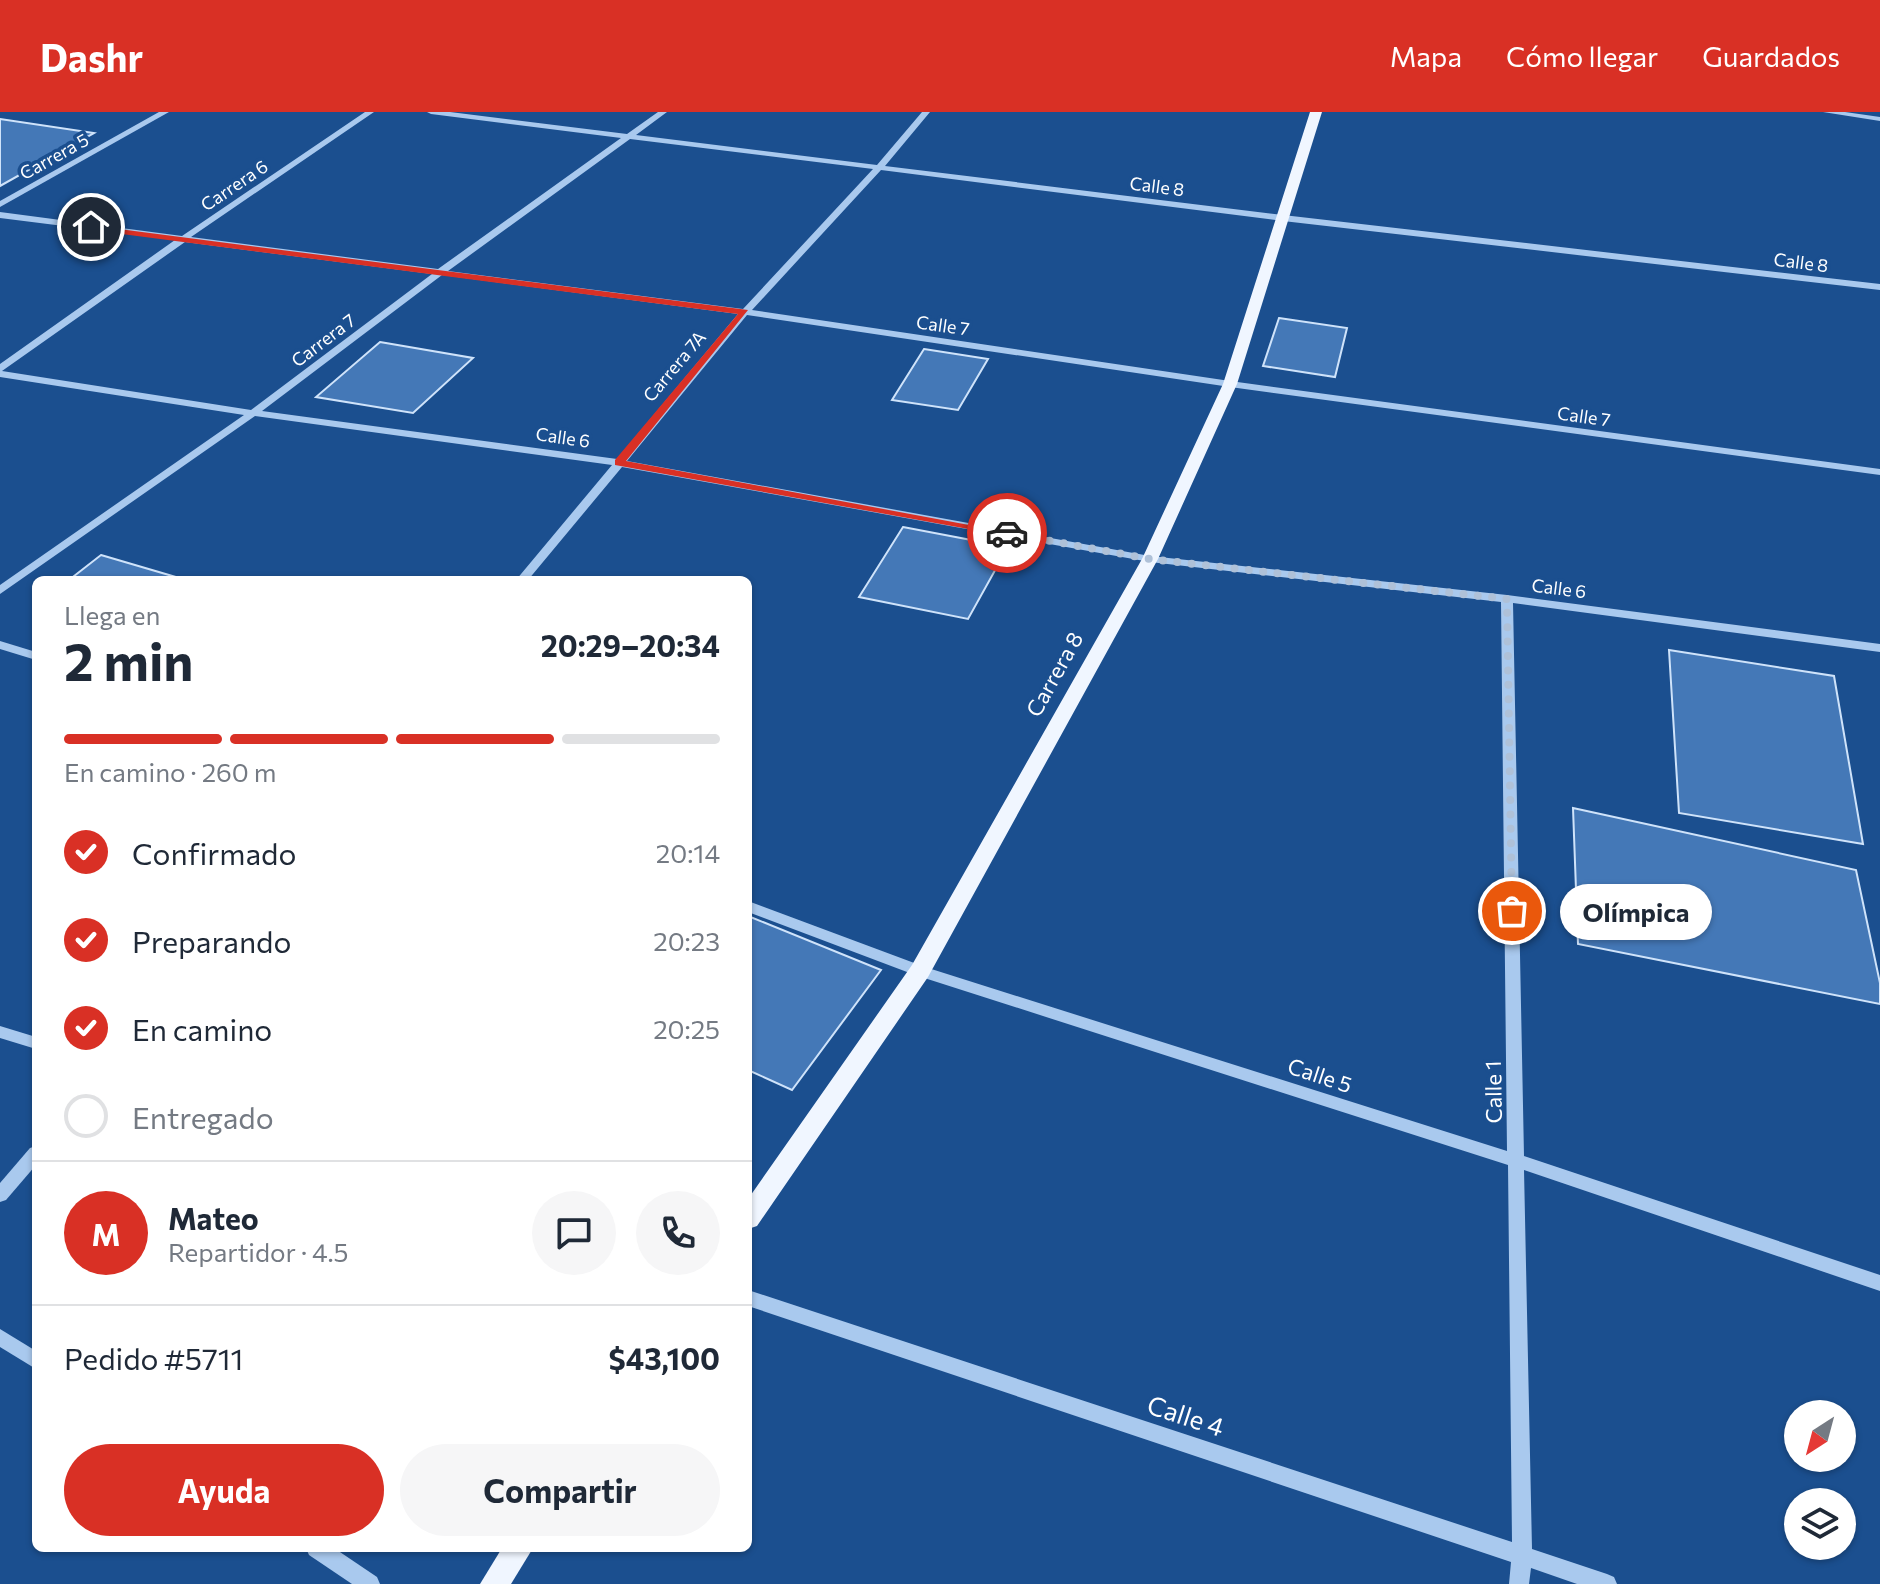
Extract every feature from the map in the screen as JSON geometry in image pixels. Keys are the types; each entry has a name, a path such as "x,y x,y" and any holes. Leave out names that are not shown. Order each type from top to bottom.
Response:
{"main road":[{"name":"Carrera 8","path":"752,1213 920,971 1150,559 1230,384 1316,112"},
{"path":"494,1584 516,1552"}],"street":[{"name":"Carrera 5","path":"0,204 165,112"},
{"name":"Carrera 6","path":"0,372 183,239 370,112"},
{"name":"Calle 8","path":"431,112 1283,218 1880,287"},
{"name":"Carrera 7","path":"0,590 253,413 439,273 663,112"},
{"name":"Carrera 7A","path":"525,576 745,312 878,169 926,112"},
{"path":"1827,112 1880,119"},
{"name":"Calle 7","path":"0,215 745,312 1230,384 1880,472"},
{"name":"Calle 6","path":"0,372 253,413 619,463 1150,559 1507,599 1880,648"},
{"name":"Calle 1","path":"1507,599 1522,1553 1519,1584"},
{"path":"0,645 32,655"},
{"name":"Calle 5","path":"752,908 920,971 1517,1161 1880,1283"},
{"path":"0,1032 32,1042"},
{"path":"0,1195 32,1158"},
{"name":"Calle 4","path":"752,1299 1522,1553 1607,1584"},
{"path":"0,1337 32,1358"},
{"path":"322,1552 370,1584"}],"building":[{"path":"0,119 94,133 0,186"},
{"path":"1279,318 1347,328 1335,377 1263,366"},
{"path":"380,342 473,358 413,413 316,397"},
{"path":"924,349 988,359 958,410 892,400"},
{"path":"903,527 1008,547 968,619 859,597"},
{"path":"101,555 172,576 74,576"},
{"path":"1669,650 1834,676 1863,844 1679,813"},
{"path":"1573,808 1856,870 1880,983 1880,1004 1578,944"},
{"path":"752,918 881,970 792,1090 752,1072"}],"way so far":[{"path":"1007,533 1150,559 1507,599 1512,911"}],"place":[{"name":"Olímpica","path":"1512,911"}],"route":[{"path":"91,227 745,312 619,463 1007,533"}]}
